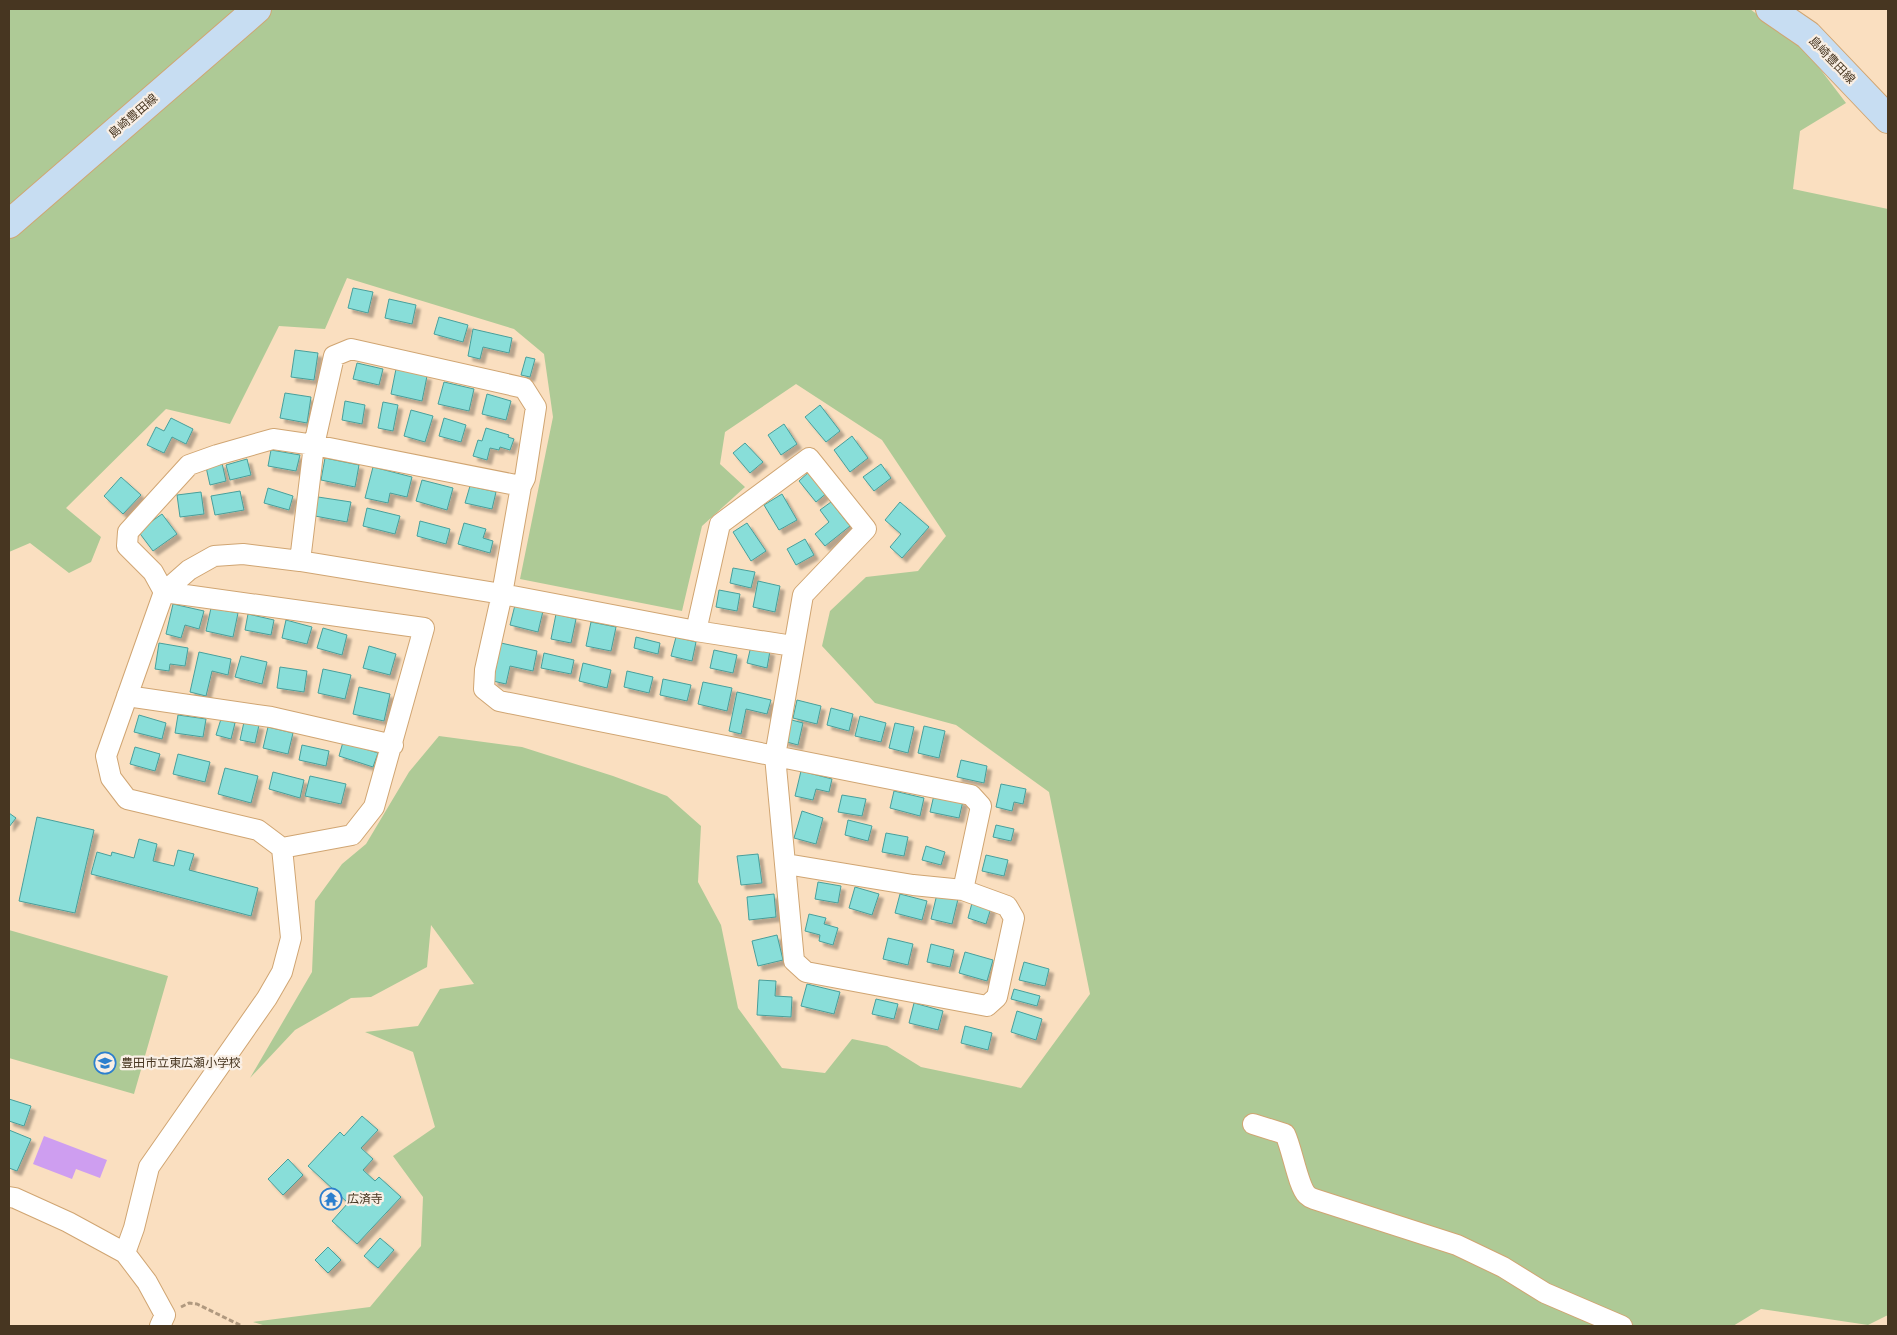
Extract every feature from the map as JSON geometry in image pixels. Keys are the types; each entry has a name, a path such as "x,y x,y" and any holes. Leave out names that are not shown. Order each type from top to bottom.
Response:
{"main road":[{"name":"島崎豊田線","path":"9,224 257,9"},
{"name":"島崎豊田線","path":"1770,9 1808,34 1888,119"}],"street":[{"path":"300,561 314,445 334,356 351,348 524,388 536,407 525,478 521,486 502,594 485,670 484,690 499,701 971,795 981,806 963,890"},
{"path":"164,592 153,572 126,546 128,532 189,465 217,455 273,439 314,445 521,486"},
{"path":"696,630 720,524 809,458 866,528 803,595 793,646 775,756 794,961 806,972 987,1006 998,997 1014,918 1007,906 963,890 914,885 786,864"},
{"path":"164,592 424,628 374,807 352,835 282,848 258,830 127,799 110,778 106,756 164,592 189,570 214,556 243,554 300,561 502,594 793,646"},
{"path":"127,696 270,717 393,744"},
{"path":"125,1253 134,1228 149,1167 267,998 282,972 291,938 282,848"},
{"path":"1253,1124 1285,1134 1306,1194 1314,1199 1457,1245 1503,1267 1545,1293 1622,1326"},
{"path":"9,1197 68,1222 125,1253 147,1282 163,1320"}],"path":[{"path":"163,1320 189,1303 204,1306 242,1326"}],"green space":[{"path":"9,9 1750,9 1808,53 1846,103 1800,131 1793,189 1888,209 1888,1315 1868,1325 1761,1309 1733,1326 266,1326 253,1322 370,1307 421,1246 423,1197 393,1156 435,1127 413,1052 365,1032 418,1026 440,989 474,984 431,925 427,967 371,997 351,998 295,1030 250,1078 312,972 315,901 342,864 366,844 409,772 439,736 522,747 613,776 667,796 701,826 698,882 721,925 738,1008 782,1068 825,1073 852,1039 887,1046 921,1067 1021,1088 1090,994 1049,792 956,725 875,703 822,646 830,611 866,577 918,571 946,536 882,440 796,384 725,432 720,464 745,487 702,526 682,611 520,579 553,417 544,354 514,329 347,278 325,329 279,326 230,424 166,409 66,508 101,537 91,562 69,573 30,543 9,552"},
{"path":"9,930 168,976 134,1094 9,1058"}],"shaded area":[{"path":"44,1136 107,1160 100,1178 76,1169 72,1179 33,1164"}],"building":[{"path":"353,288 373,292 368,313 348,308"},
{"path":"389,299 416,305 412,324 385,318"},
{"path":"439,317 468,325 463,342 434,334"},
{"path":"473,329 512,338 509,353 483,347 480,359 468,356"},
{"path":"295,350 318,353 314,380 291,377"},
{"path":"526,357 535,359 530,377 521,375"},
{"path":"357,363 383,369 379,385 353,379"},
{"path":"396,369 427,376 422,401 391,394"},
{"path":"444,382 474,389 469,411 438,404"},
{"path":"285,393 311,397 307,423 280,418"},
{"path":"487,394 511,401 506,420 482,414"},
{"path":"345,401 365,405 362,424 342,420"},
{"path":"383,402 398,405 393,431 378,428"},
{"path":"820,405 840,431 826,442 805,417"},
{"path":"411,410 433,416 425,442 404,436"},
{"path":"171,418 193,429 186,444 172,437 164,453 147,445 156,427 164,431"},
{"path":"444,418 466,425 461,442 439,436"},
{"path":"784,424 797,444 781,455 768,435"},
{"path":"486,428 509,435 508,437 514,439 510,450 500,447 499,450 490,448 487,460 473,456 478,440 482,441"},
{"path":"852,436 868,458 850,472 834,450"},
{"path":"745,443 763,462 750,473 733,453"},
{"path":"271,450 300,455 296,471 268,466"},
{"path":"325,458 359,465 355,487 321,480"},
{"path":"247,459 251,475 230,480 226,465"},
{"path":"222,463 226,481 210,485 206,467"},
{"path":"881,464 891,478 874,491 863,477"},
{"path":"373,467 412,477 407,497 390,493 388,503 365,498"},
{"path":"810,471 828,492 816,502 799,481"},
{"path":"121,477 141,495 123,514 104,496"},
{"path":"422,480 453,488 447,510 416,501"},
{"path":"470,486 496,492 492,509 465,503"},
{"path":"268,488 293,496 289,510 264,503"},
{"path":"240,491 244,510 215,515 211,496"},
{"path":"201,492 204,514 180,517 177,495"},
{"path":"782,494 797,520 779,530 764,505"},
{"path":"318,497 351,502 347,522 315,516"},
{"path":"831,502 850,526 825,546 815,534 829,522 820,510"},
{"path":"900,502 929,527 902,558 890,547 901,534 885,520"},
{"path":"367,508 400,516 395,534 363,526"},
{"path":"162,514 177,534 153,551 138,531"},
{"path":"420,521 450,529 446,544 417,536"},
{"path":"464,523 486,529 483,538 493,541 490,553 458,544"},
{"path":"747,523 766,551 751,561 733,532"},
{"path":"805,539 814,555 796,565 787,549"},
{"path":"733,568 755,572 751,588 730,583"},
{"path":"758,581 780,586 775,612 753,607"},
{"path":"719,590 740,594 737,611 716,607"},
{"path":"173,604 204,611 199,629 185,625 181,638 166,634"},
{"path":"515,605 543,611 538,632 510,625"},
{"path":"211,608 238,613 233,637 206,631"},
{"path":"248,614 274,620 271,635 245,630"},
{"path":"556,614 576,619 571,643 551,639"},
{"path":"286,620 312,627 307,644 282,638"},
{"path":"591,622 616,627 611,651 586,646"},
{"path":"323,628 347,635 342,655 317,648"},
{"path":"636,637 660,643 658,654 634,648"},
{"path":"676,637 696,642 692,661 671,656"},
{"path":"159,643 188,648 185,666 170,664 169,671 155,669"},
{"path":"501,643 537,651 533,671 510,666 506,684 493,681"},
{"path":"369,646 396,654 390,675 363,668"},
{"path":"751,646 770,651 767,668 747,663"},
{"path":"714,650 737,655 733,673 710,668"},
{"path":"199,652 231,659 228,675 212,671 206,696 190,692"},
{"path":"544,653 574,660 571,674 541,668"},
{"path":"241,656 267,662 262,684 235,677"},
{"path":"583,663 611,670 607,688 579,681"},
{"path":"280,667 307,671 304,692 277,688"},
{"path":"323,669 351,675 345,699 318,693"},
{"path":"627,671 653,677 649,693 624,687"},
{"path":"663,679 691,685 687,701 660,695"},
{"path":"703,682 732,688 727,711 698,704"},
{"path":"359,687 390,694 384,721 353,714"},
{"path":"737,692 771,700 767,714 746,709 741,734 729,731"},
{"path":"797,700 821,706 817,724 793,718"},
{"path":"831,708 853,714 849,731 827,725"},
{"path":"139,715 166,723 162,739 134,732"},
{"path":"178,715 206,719 203,737 175,733"},
{"path":"860,716 886,723 881,742 855,736"},
{"path":"221,719 235,723 231,739 216,735"},
{"path":"788,719 803,723 798,745 783,741"},
{"path":"244,722 259,725 255,743 240,740"},
{"path":"895,723 914,727 908,753 889,748"},
{"path":"924,726 945,731 939,758 918,753"},
{"path":"268,727 293,733 288,754 263,748"},
{"path":"343,742 378,753 373,767 339,756"},
{"path":"302,745 329,751 326,766 299,760"},
{"path":"135,747 160,754 155,771 130,764"},
{"path":"178,754 210,762 205,782 173,774"},
{"path":"961,760 987,766 984,783 957,777"},
{"path":"225,768 258,776 251,803 218,794"},
{"path":"801,771 832,779 829,792 816,789 813,800 795,796"},
{"path":"273,772 304,780 300,798 269,789"},
{"path":"310,776 346,784 341,804 305,796"},
{"path":"1001,784 1026,789 1023,804 1014,802 1012,811 996,807"},
{"path":"894,791 924,798 920,816 890,808"},
{"path":"842,795 866,799 862,816 838,812"},
{"path":"934,795 963,801 959,818 930,812"},
{"path":"802,811 823,818 816,844 794,838"},
{"path":"9,813 16,818 9,827"},
{"path":"37,817 94,830 75,913 19,901"},
{"path":"848,820 872,826 868,841 845,835"},
{"path":"996,825 1014,829 1011,841 993,837"},
{"path":"886,833 908,837 904,856 882,852"},
{"path":"139,839 157,844 153,861 174,866 178,850 194,854 189,870 258,888 251,916 91,874 97,852 111,856 112,852 134,858"},
{"path":"926,846 945,852 941,865 922,860"},
{"path":"758,854 762,883 741,885 737,856"},
{"path":"986,855 1008,860 1004,876 982,871"},
{"path":"818,882 841,886 838,903 815,899"},
{"path":"855,887 879,894 872,915 849,908"},
{"path":"774,894 776,917 749,920 747,897"},
{"path":"900,894 927,901 922,920 895,913"},
{"path":"937,894 958,899 952,924 931,919"},
{"path":"972,903 991,908 986,924 968,918"},
{"path":"809,914 826,918 824,924 838,928 833,945 819,941 820,935 805,931"},
{"path":"777,935 783,960 758,966 752,941"},
{"path":"888,938 913,944 908,965 883,959"},
{"path":"931,944 954,950 950,967 927,962"},
{"path":"965,952 993,960 987,981 959,973"},
{"path":"1024,962 1049,969 1045,986 1019,980"},
{"path":"759,980 776,981 775,996 792,997 791,1017 757,1015"},
{"path":"807,984 840,992 834,1014 801,1006"},
{"path":"1014,989 1040,996 1037,1006 1011,999"},
{"path":"876,999 898,1004 894,1019 872,1014"},
{"path":"914,1003 943,1011 938,1030 909,1023"},
{"path":"1017,1011 1042,1019 1036,1040 1011,1032"},
{"path":"965,1026 992,1033 988,1050 961,1043"},
{"path":"9,1099 31,1106 24,1126 9,1121"},
{"path":"362,1116 378,1130 361,1148 373,1159 363,1170 375,1181 379,1177 401,1197 357,1244 332,1221 348,1203 308,1166 340,1132 344,1136"},
{"path":"9,1130 31,1139 17,1171 9,1168"},
{"path":"288,1159 303,1175 283,1195 268,1179"},
{"path":"380,1238 394,1250 378,1268 364,1256"},
{"path":"328,1247 341,1260 328,1273 315,1260"}],"place":[{"name":"豊田市立東広瀬小学校","path":"105,1063"},
{"name":"広済寺","path":"331,1199"}]}
